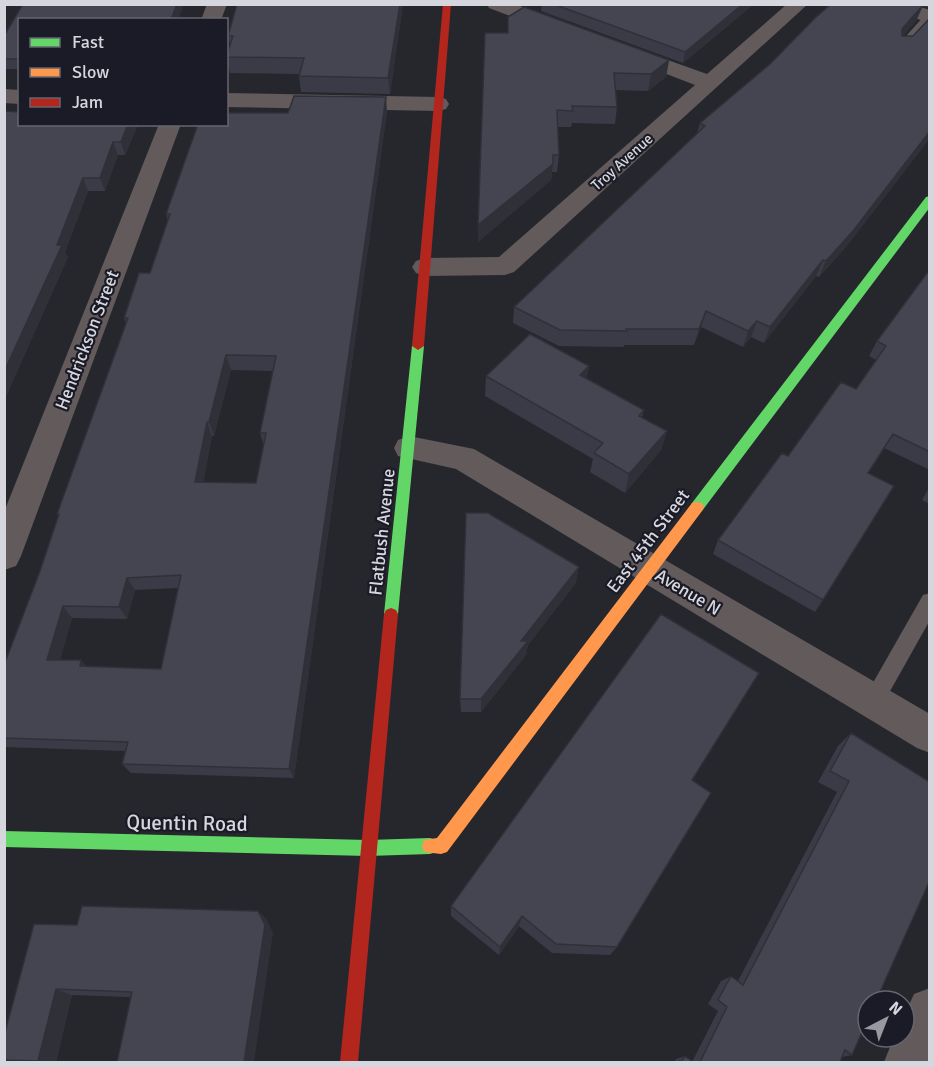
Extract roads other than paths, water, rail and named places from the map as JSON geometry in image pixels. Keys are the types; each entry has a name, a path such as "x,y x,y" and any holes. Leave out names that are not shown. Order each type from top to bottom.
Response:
{"main road":[{"name":"Flatbush Avenue","path":"349,1062 368,848 409,448 447,4"},
{"name":"East 45th Street","path":"368,848 441,846 930,200"},
{"name":"Quentin Road","path":"4,839 368,848"}],"street":[{"path":"496,4 581,36"},
{"name":"Troy Avenue","path":"425,267 505,266 799,4"},
{"path":"890,4 929,17"},
{"path":"613,47 711,83"},
{"path":"228,100 438,104"},
{"name":"Hendrickson Street","path":"4,556 169,126"},
{"name":"Avenue N","path":"409,448 463,458 930,735"},
{"path":"907,1062 930,1010"}],"lane":[{"path":"901,48 929,17"},
{"path":"873,702 930,601"}]}
